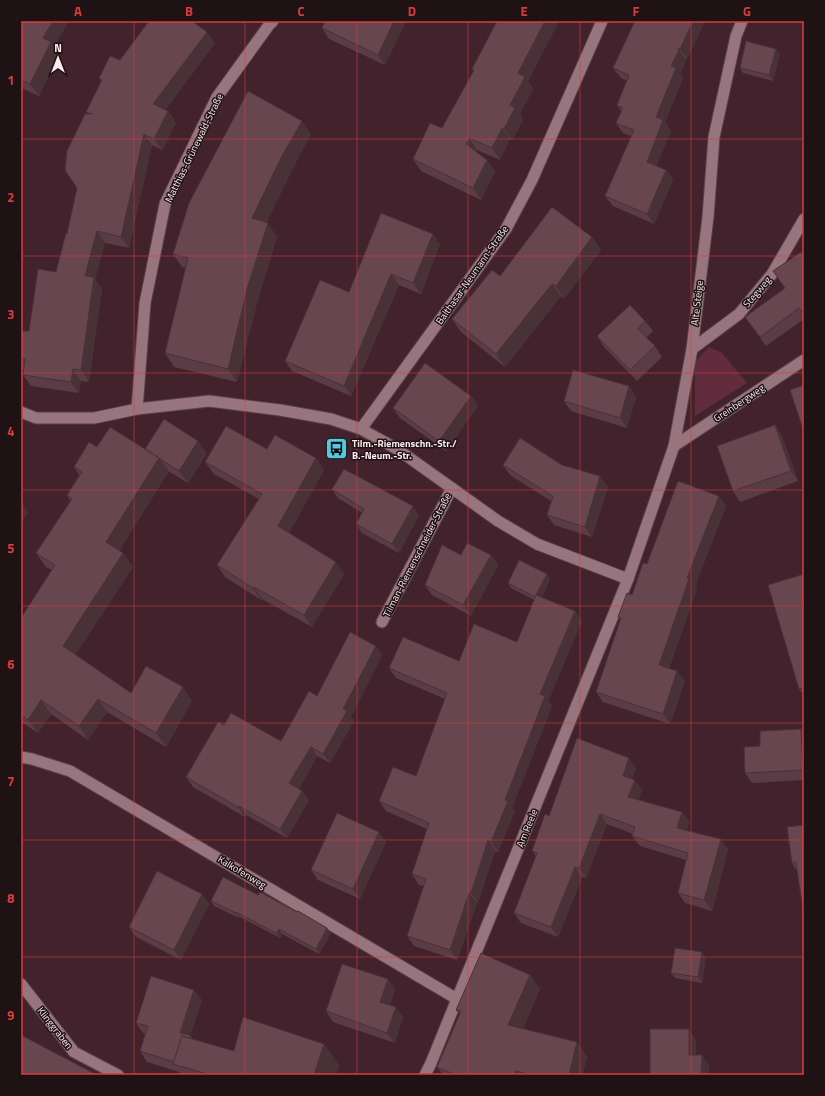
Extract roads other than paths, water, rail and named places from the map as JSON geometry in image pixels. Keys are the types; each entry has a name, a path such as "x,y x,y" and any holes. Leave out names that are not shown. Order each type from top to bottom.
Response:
{"street":[{"name":"Matthias-Grünewald-Straße","path":"137,409 145,303 165,204 217,97 273,21"},
{"name":"Balthasar-Neumann-Straße","path":"361,429 506,230 532,180 602,21"},
{"name":"Alte Steige","path":"628,579 674,446 692,349 708,217 714,137 736,36 742,21"},
{"name":"Stegweg","path":"692,349 739,314 772,274 804,219"},
{"name":"Greinbergweg","path":"674,446 804,360"},
{"name":"Tilman-Riemenschneider-Straße","path":"21,412 36,418 94,418 137,409 209,401 280,410 331,419 361,429 397,449 498,521 537,544 628,579"},
{"name":"Tilman-Riemenschneider-Straße","path":"382,622 452,488"},
{"name":"Am Reele","path":"425,1075 458,999 628,579"},
{"name":"Kalkofenweg","path":"21,757 70,771 458,999"},
{"name":"Klinggraben","path":"21,984 74,1052 118,1075"}],"place":[{"name":"Tilm.-Riemenschn.-Str./ B.-Neum.-Str.","path":"337,449"}]}
